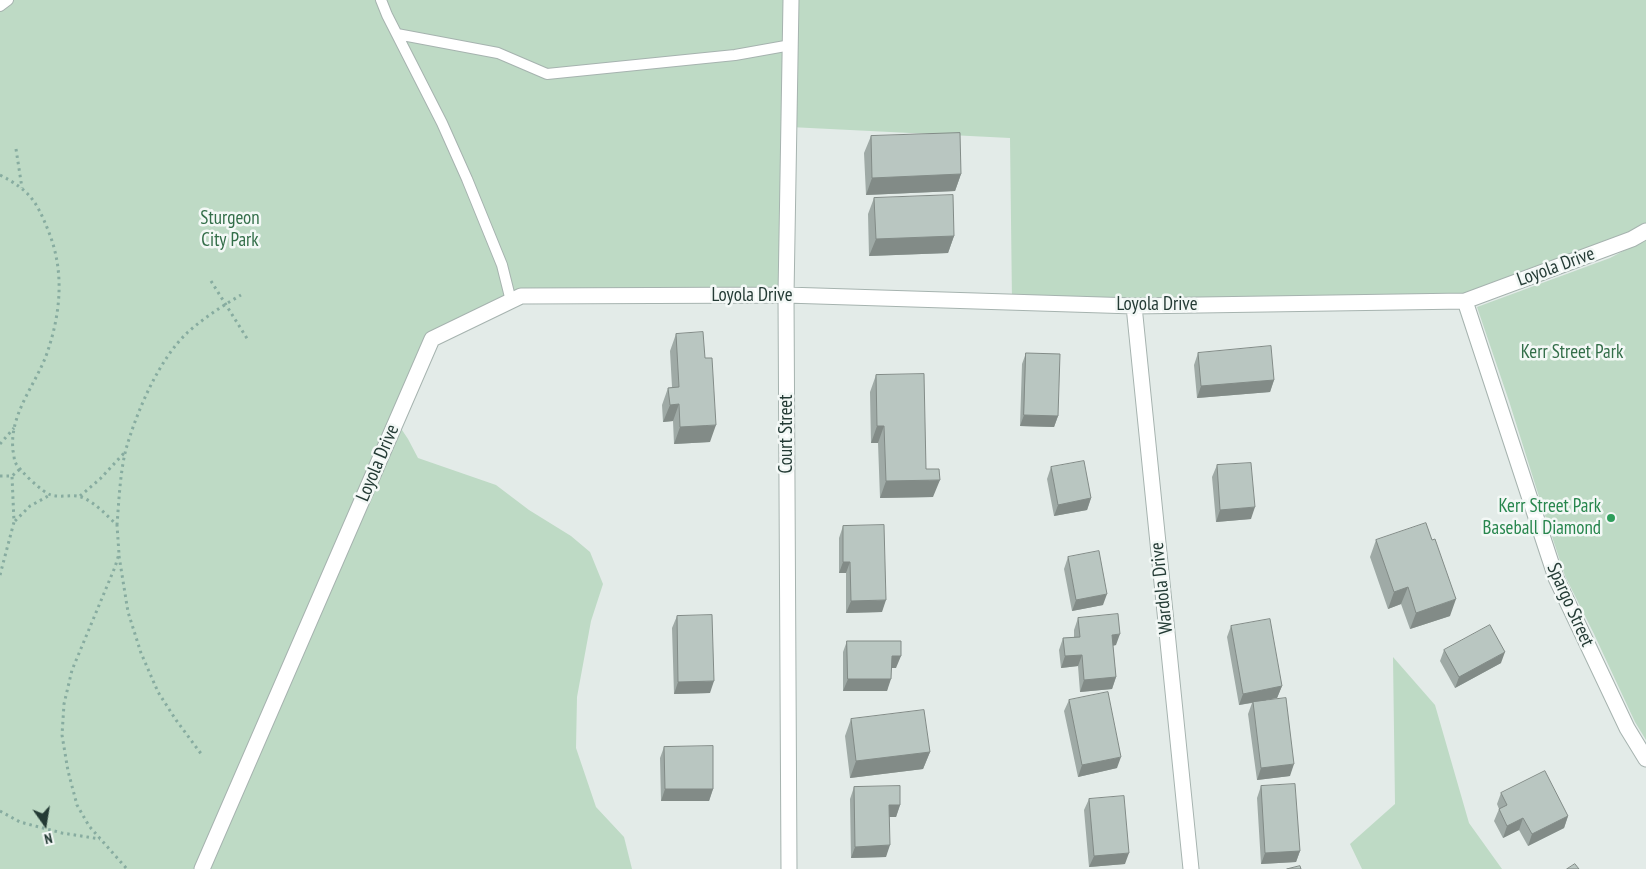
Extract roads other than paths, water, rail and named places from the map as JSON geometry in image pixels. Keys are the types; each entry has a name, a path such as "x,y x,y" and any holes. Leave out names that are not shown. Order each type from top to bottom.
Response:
{"street":[{"name":"Court Street","path":"789,869 786,296 791,45 790,0"},
{"name":"Loyola Drive","path":"202,869 432,339 521,296 786,296 1134,306 1465,301 1632,239 1646,231"},
{"name":"Spargo Street","path":"1465,301 1556,578 1627,728 1646,759"},
{"name":"Wardola Drive","path":"1134,306 1191,869"}],"lane":[{"path":"0,6 8,0"},
{"path":"381,0 442,123 467,179 502,265 511,301"},
{"path":"397,34 498,53 547,74 735,55 791,45"}],"place":[{"name":"Kerr Street Park Baseball Diamond","path":"1611,518"}],"park label":[{"name":"Sturgeon City Park","path":"230,230"},
{"name":"Kerr Street Park","path":"1572,353"}]}
